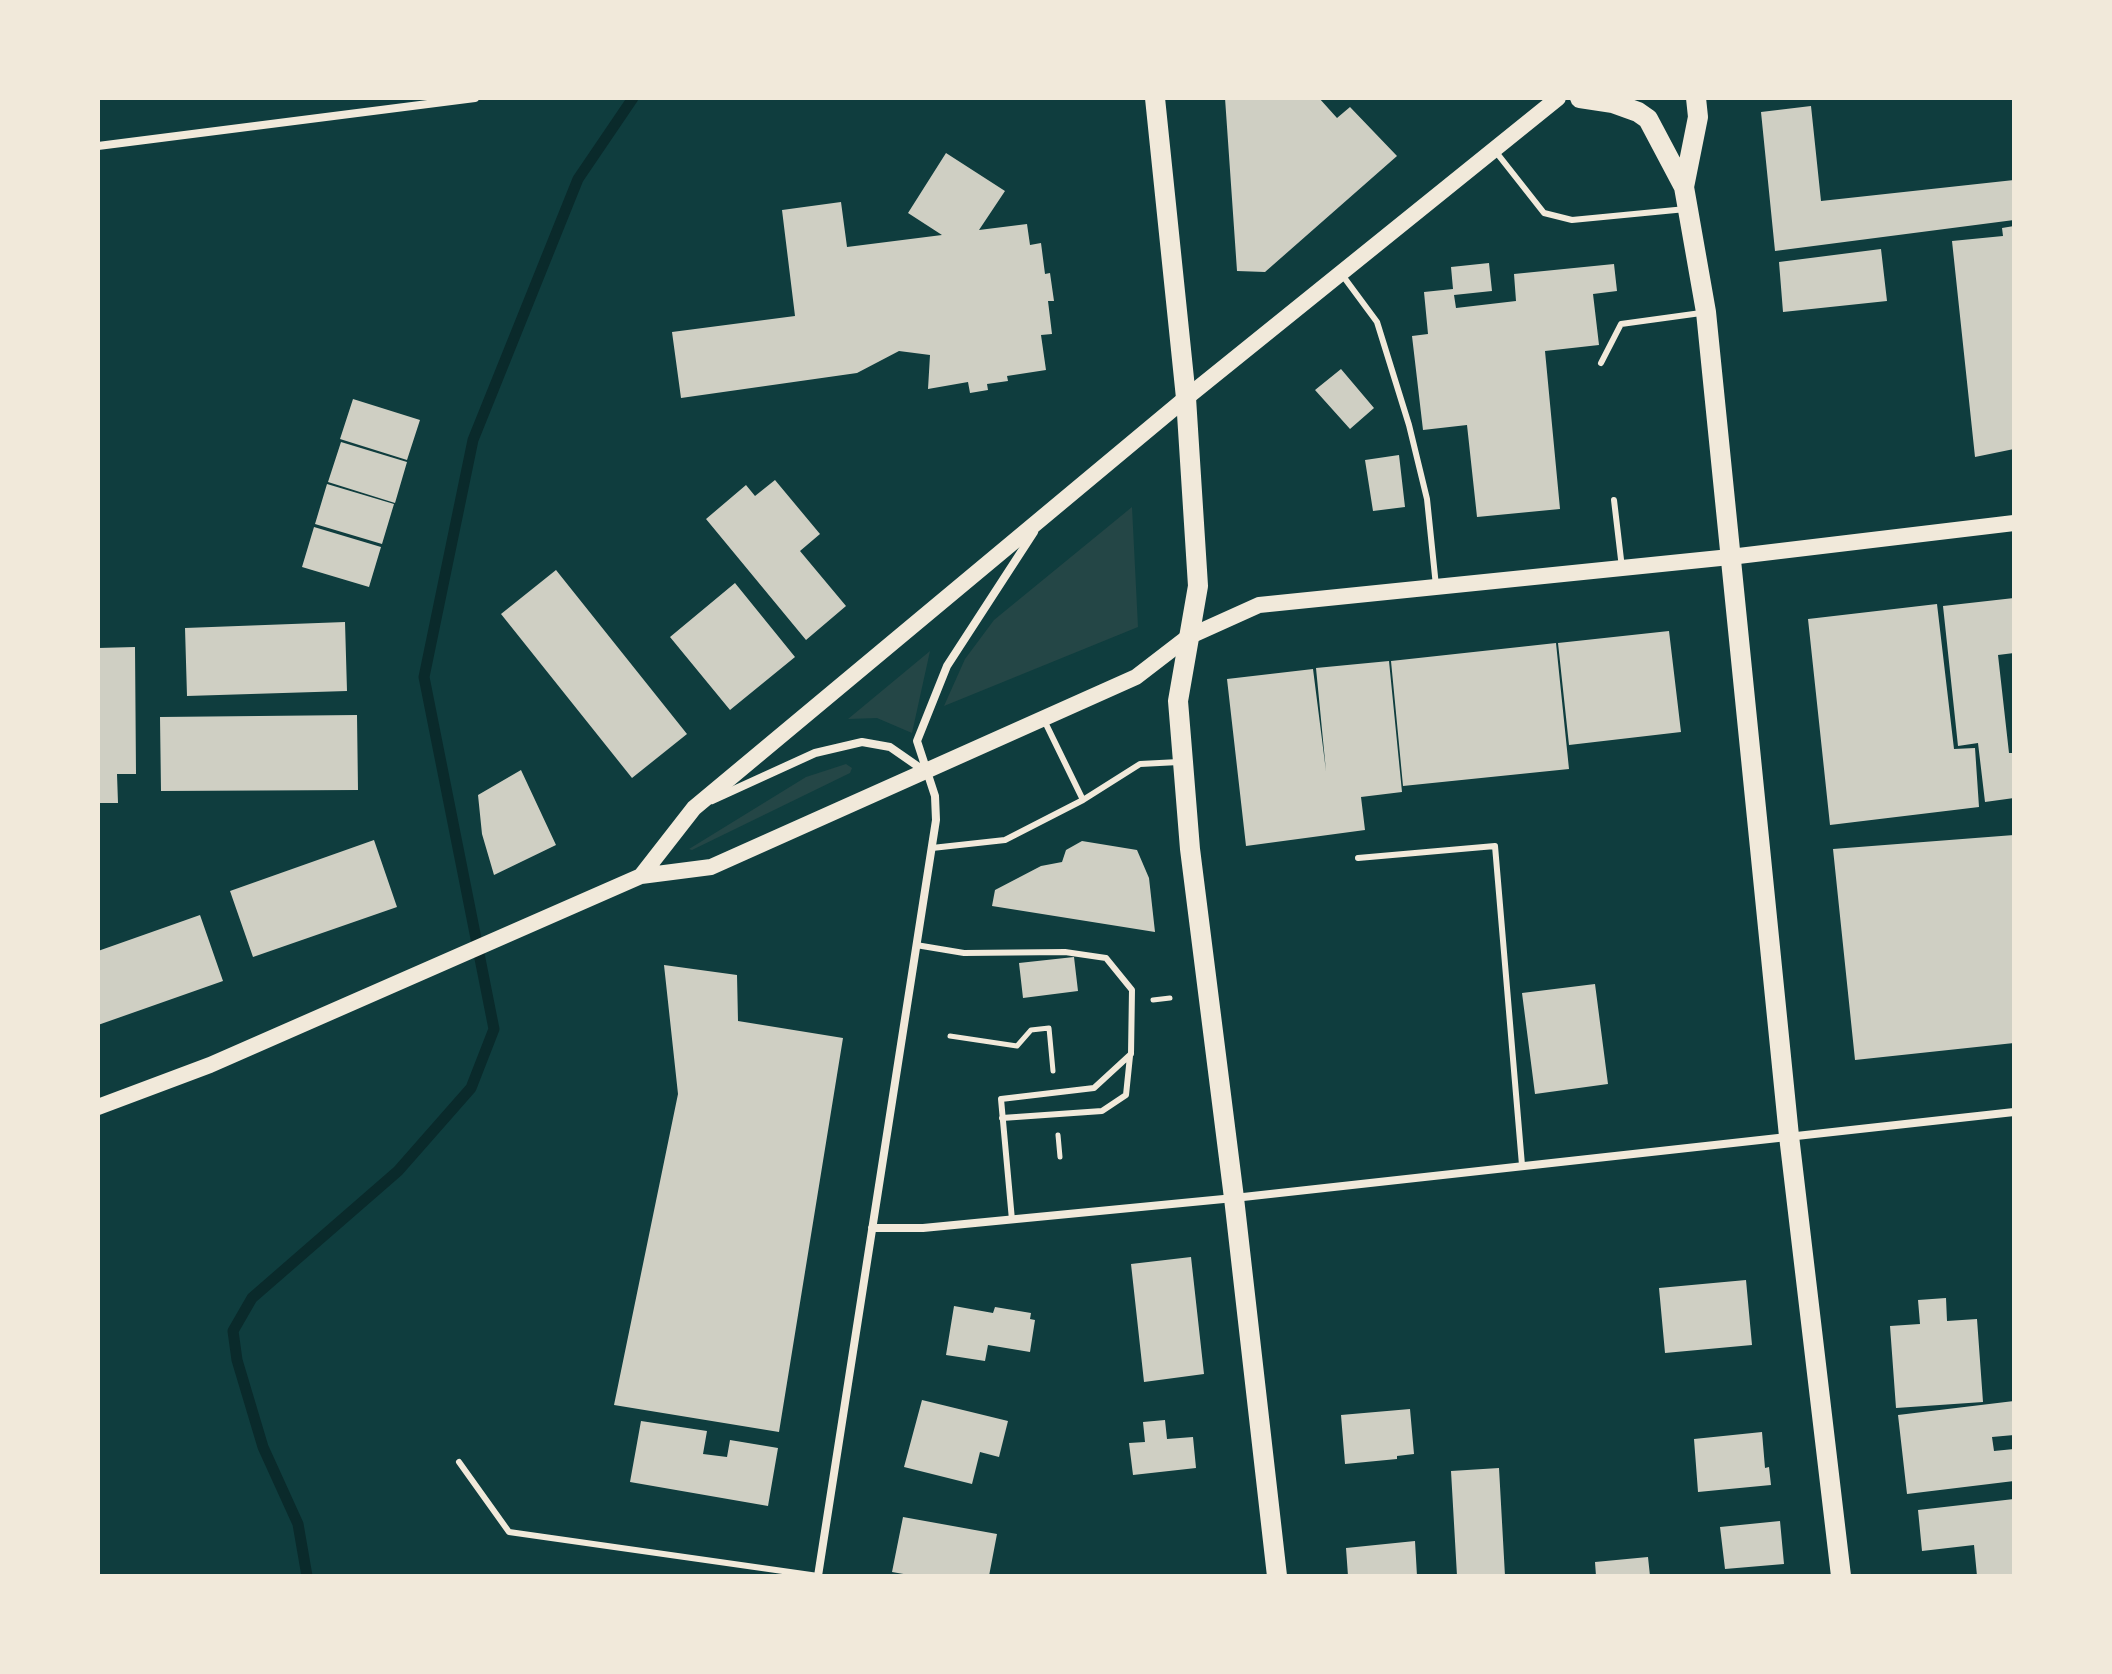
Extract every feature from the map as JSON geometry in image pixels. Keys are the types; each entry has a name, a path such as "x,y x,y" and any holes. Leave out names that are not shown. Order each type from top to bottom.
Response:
{"main road":[{"path":"1155,98 1186,398 1198,586 1178,701 1190,849 1277,1576"},
{"path":"641,876 694,808 1186,398 1558,98"},
{"path":"1580,98 1613,103 1648,119 1684,187 1688,209 1706,312 1789,1136 1841,1576"},
{"path":"1684,187 1698,117 1696,98"},
{"path":"98,1107 210,1065 641,876 711,867 1136,677 1188,637 1259,605 1730,557 2014,523"}],"street":[{"path":"98,146 475,98"},
{"path":"818,1576 937,807 917,741 939,682 1046,514"},
{"path":"694,808 815,753 847,744 870,742 884,745 927,772"},
{"path":"872,1228 923,1228 1234,1198 2014,1112"}],"lane":[{"path":"1494,150 1544,213 1572,220 1688,209"},
{"path":"1341,273 1377,322 1409,425 1427,499 1436,587"},
{"path":"1601,363 1621,324 1706,312"},
{"path":"1614,500 1622,568"},
{"path":"1044,719 1083,800"},
{"path":"932,848 1005,840 1083,800 1140,764 1183,762"},
{"path":"1358,858 1495,846 1522,1165"},
{"path":"916,945 964,953 1065,952 1106,958 1132,990 1131,1054 1126,1095 1102,1111 1002,1118"},
{"path":"1012,1220 1001,1099 1094,1088 1131,1054"},
{"path":"459,1462 509,1532 818,1576"}],"path":[{"path":"1144,1002 1170,998"},
{"path":"950,1036 1017,1046 1031,1030 1049,1028 1054,1078"},
{"path":"1057,1122 1060,1157"}],"shaded area":[{"path":"1132,507 1138,627 944,706 965,659 994,620"},
{"path":"930,651 912,733 877,718 848,719"},
{"path":"846,764 852,768 850,773 689,849 806,777"}],"building":[{"path":"1225,98 1319,98 1337,118 1350,107 1397,156 1265,272 1237,271"},
{"path":"1811,106 1821,201 2014,180 2014,220 1775,251 1761,112"},
{"path":"946,153 1005,191 979,230 1027,224 1030,245 1041,243 1045,274 1050,273 1054,301 1048,301 1052,334 1041,335 1046,370 1007,376 1008,381 987,384 988,390 970,393 968,382 928,389 930,355 899,351 857,373 681,398 672,332 795,316 782,210 841,202 847,247 942,235 908,213"},
{"path":"2014,226 2014,449 1975,457 1952,241 2003,236 2002,228"},
{"path":"1881,249 1887,301 1783,312 1779,262"},
{"path":"1489,263 1492,291 1454,295 1456,308 1516,301 1514,274 1614,264 1617,291 1593,294 1599,345 1545,351 1560,509 1477,517 1467,425 1423,430 1412,336 1428,334 1424,292 1453,289 1451,267"},
{"path":"1341,369 1374,408 1350,429 1315,390"},
{"path":"353,399 420,420 407,460 340,439"},
{"path":"341,442 407,462 395,503 328,482"},
{"path":"1399,455 1405,507 1373,511 1365,460"},
{"path":"775,480 820,534 800,551 846,606 806,640 706,519 746,485 755,496"},
{"path":"327,484 394,504 382,544 315,524"},
{"path":"314,527 381,547 369,587 302,567"},
{"path":"556,570 687,734 632,778 501,614"},
{"path":"735,583 795,657 730,710 670,637"},
{"path":"2014,598 2014,653 1998,655 2009,753 2014,753 2014,798 1985,802 1978,743 1958,746 1943,606"},
{"path":"1937,604 1954,749 1975,748 1979,807 1830,825 1808,619"},
{"path":"345,622 347,691 187,696 185,628"},
{"path":"1669,631 1681,732 1569,745 1558,643"},
{"path":"1556,643 1569,769 1403,786 1391,661"},
{"path":"135,647 136,774 117,774 118,803 98,803 98,648"},
{"path":"1389,661 1402,792 1361,797 1365,830 1246,846 1227,679 1313,669 1326,771 1316,668"},
{"path":"357,715 358,790 161,791 160,717"},
{"path":"521,770 556,845 494,875 482,834 478,795"},
{"path":"2014,835 2014,1043 1855,1060 1833,849"},
{"path":"374,840 397,907 253,957 230,891"},
{"path":"1082,841 1137,850 1149,878 1155,932 992,906 995,890 1041,866 1062,862 1066,850"},
{"path":"200,915 223,981 98,1025 98,951"},
{"path":"1074,957 1078,991 1023,998 1019,963"},
{"path":"664,965 737,975 738,1021 843,1038 779,1432 614,1405 678,1094"},
{"path":"1595,984 1608,1084 1535,1094 1522,993"},
{"path":"1191,1257 1204,1374 1144,1382 1131,1264"},
{"path":"1746,1280 1752,1345 1665,1353 1659,1288"},
{"path":"1946,1298 1947,1321 1977,1319 1983,1402 1896,1408 1890,1326 1920,1324 1918,1300"},
{"path":"954,1306 993,1313 995,1307 1031,1313 1030,1319 1035,1320 1030,1352 988,1345 985,1361 946,1355"},
{"path":"922,1400 1008,1421 999,1457 980,1452 972,1484 904,1467"},
{"path":"2014,1401 2014,1435 1992,1437 1994,1451 2014,1449 2014,1481 1907,1494 1898,1415"},
{"path":"1410,1409 1414,1454 1397,1456 1397,1459 1345,1464 1341,1415"},
{"path":"1165,1420 1167,1439 1193,1437 1196,1468 1133,1475 1129,1443 1145,1442 1143,1422"},
{"path":"641,1421 707,1431 703,1454 727,1457 730,1440 778,1448 768,1506 630,1482"},
{"path":"1762,1432 1765,1468 1769,1467 1771,1485 1698,1492 1694,1439"},
{"path":"1499,1468 1505,1576 1457,1576 1451,1471"},
{"path":"2014,1499 2014,1576 1977,1576 1974,1545 1922,1551 1918,1510"},
{"path":"903,1517 997,1534 989,1576 915,1576 892,1572"},
{"path":"1780,1521 1784,1564 1725,1569 1720,1527"},
{"path":"1415,1541 1417,1576 1348,1576 1346,1548"},
{"path":"1648,1557 1650,1576 1596,1576 1595,1562"}],"waterway":[{"path":"307,1576 298,1524 263,1447 237,1360 233,1331 252,1298 398,1171 471,1088 494,1029 424,677 473,440 578,179 633,98"}]}
